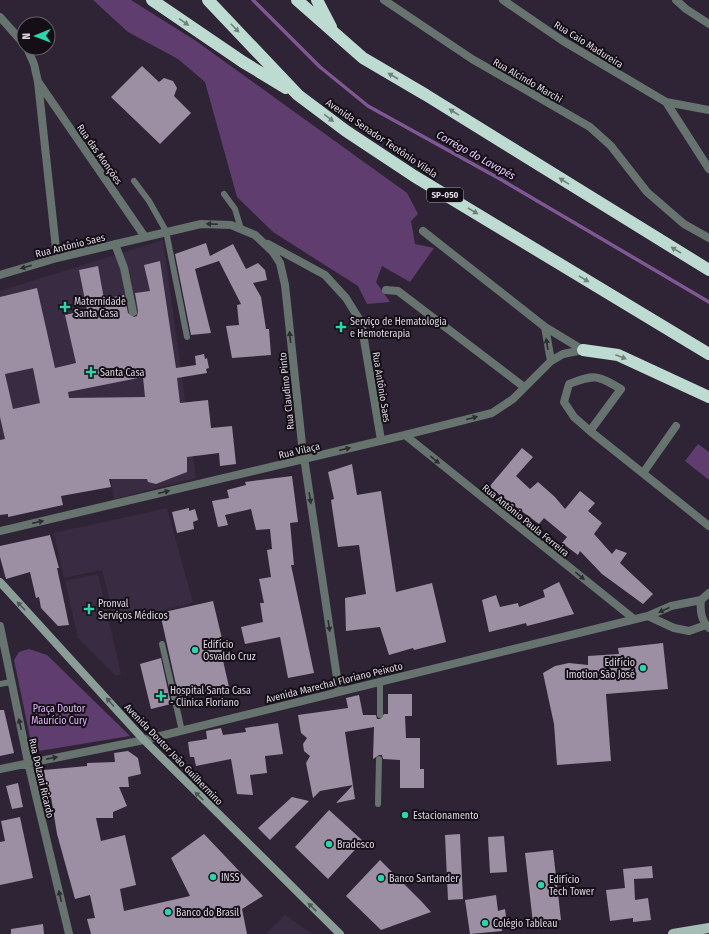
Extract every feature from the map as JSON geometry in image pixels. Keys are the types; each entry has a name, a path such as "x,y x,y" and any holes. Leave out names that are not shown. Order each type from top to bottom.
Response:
{"highway":[{"path":"152,0 243,62 298,95"},
{"name":"Avenida Senador Teotônio Vilela","path":"208,0 298,95 346,131 414,176 709,354"},
{"path":"297,0 363,58 426,95 709,270"},
{"path":"317,0 334,33"},
{"path":"583,350 618,356 709,397"}],"main road":[{"name":"Avenida Doutor João Guilhermino","path":"0,582 144,740 340,934"},
{"path":"673,934 709,928"}],"street":[{"name":"Rua Alcindo Marchi","path":"384,0 472,58 590,127 611,146 647,192 684,224 709,238"},
{"name":"Rua Caio Madureira","path":"503,0 563,41 666,102 709,110"},
{"path":"676,0 686,9 709,24"},
{"path":"0,17 16,35"},
{"name":"Rua das Monções","path":"30,56 38,82 57,258"},
{"name":"Rua das Monções","path":"38,82 145,237"},
{"name":"Rua Caio Madureira","path":"666,102 709,170"},
{"name":"Rua Claudino Pinto","path":"145,237 166,230 201,224 231,225 255,235 264,242 280,263 285,285 304,459 339,691"},
{"path":"423,231 545,327 583,350"},
{"name":"Rua Antônio Saes","path":"0,275 57,258 145,237"},
{"name":"Rua Antônio Saes","path":"264,242 324,275 346,298 361,322 381,440"},
{"path":"115,244 124,268 133,312"},
{"path":"386,290 398,290 524,387"},
{"path":"545,327 551,361"},
{"name":"Rua Vilaça","path":"0,531 381,440 405,436 492,413 513,399 551,361 563,354 583,350"},
{"path":"590,431 621,390 600,377 586,377 569,384 564,402 574,417 590,431 709,526"},
{"path":"643,472 676,426"},
{"name":"Rua Antônio Paula Ferreira","path":"405,436 634,619"},
{"name":"Avenida Marechal Floriano Peixoto","path":"0,769 28,762 144,740 648,616 671,606 701,600 709,593"},
{"path":"648,616 674,628 689,631 707,627 700,610 701,600"},
{"name":"Rua Dolzani Ricardo","path":"0,626 28,762 69,934"}],"lane":[{"path":"134,181 150,201 166,230 187,337"},
{"path":"224,194 235,209 241,229"},
{"path":"162,644 182,731"},
{"path":"380,681 380,715"},
{"path":"0,684 11,682"},
{"path":"378,804 379,759"}],"shaded area":[{"name":"Santa Casa","path":"163,240 196,478 114,499 107,454 0,477 0,291"},
{"path":"167,508 193,603 115,622 102,570 64,578 54,533"},
{"name":"Pronval Serviços Médicos","path":"98,574 121,674 116,676 78,638 65,581"},
{"path":"285,915 312,934 266,934"}],"green space":[{"path":"93,0 131,0 196,41 407,193 418,214 411,221 415,244 434,248 410,282 382,266 376,282 390,302 367,304 358,286 273,232 237,197 205,82 178,59 128,32"},
{"path":"698,444 709,452 709,480 685,461"},
{"name":"Praça Doutor Maurício Cury","path":"29,649 47,655 130,736 33,752 14,660 19,652"}],"building":[{"path":"142,66 159,82 164,78 173,81 177,88 174,96 191,113 160,144 111,97"},
{"path":"206,243 210,256 233,244 246,269 258,263 265,270 267,280 253,283 261,297 266,329 269,329 271,355 232,358 226,326 239,325 237,305 241,304 219,261 195,269 211,333 191,335 175,254"},
{"name":"Santa Casa","path":"160,261 176,368 196,365 195,356 204,354 205,359 207,358 209,368 206,369 207,373 177,378 180,403 208,400 211,428 232,426 236,464 220,466 219,453 187,457 187,472 156,484 148,482 147,479 109,479 111,487 61,496 63,505 8,517 8,514 0,515 0,440 5,439 0,417 0,297 37,288 55,368 76,363 65,315 87,310 79,270 98,266 104,299 124,295 128,313 134,317 137,316 138,311 135,293 150,291 144,265","holes":["33,368 40,403 13,409 5,374","143,377 145,397 69,398 68,392"]},
{"path":"522,448 533,457 516,476 530,489 538,482 555,497 565,509 580,491 595,503 588,511 602,523 594,534 612,554 616,549 627,553 620,563 653,594 643,604 602,574 580,551 578,555 562,543 567,537 544,518 539,524 489,487"},
{"path":"352,464 357,495 381,491 396,592 432,583 446,642 414,650 413,648 389,655 380,627 346,631 345,598 366,594 359,545 338,547 331,500 334,499 328,472"},
{"path":"292,476 298,522 290,523 294,565 291,565 314,673 288,678 280,637 245,644 241,627 263,622 260,603 264,603 259,579 271,577 267,550 272,549 270,529 256,530 251,509 225,515 228,525 218,527 212,501 229,498 227,490 246,485 245,482"},
{"path":"189,508 189,511 195,509 198,520 193,522 194,529 177,533 172,512"},
{"path":"50,535 59,568 57,568 69,625 58,626 41,608 39,597 36,598 30,572 6,579 0,557 0,546"},
{"path":"559,582 574,614 527,626 526,623 489,632 482,600 496,595 500,607 518,603 519,607 545,597 543,590"},
{"name":"Edifício Osvaldo Cruz","path":"213,601 223,643 222,656 229,687 179,698 160,613"},
{"path":"663,643 668,689 606,694 611,761 557,765 554,724 543,673 555,666 569,663 588,665 588,656 619,654 618,648"},
{"path":"161,658 171,704 151,709 140,664"},
{"path":"388,694 412,694 412,716 405,716 406,738 420,738 420,769 424,769 424,788 400,788 400,760 383,759 382,755 379,755 373,759 374,727 345,732 353,785 320,791 313,798 306,763 310,756 304,751 303,744 307,738 301,733 298,715 348,708 346,698 359,695 363,715 376,715 377,719 380,719 384,714 388,714"},
{"path":"0,710 4,710 14,753 0,756"},
{"path":"278,723 283,754 265,756 267,773 250,775 253,795 237,794 231,759 196,766 194,757 190,757 188,742 207,739 206,731 221,728 223,735 246,732 245,728"},
{"path":"128,751 138,758 141,774 128,777 129,787 119,787 127,806 113,812 113,818 96,818 101,841 125,835 136,885 120,889 124,911 190,896 171,858 204,834 263,896 242,909 247,934 91,934 87,919 95,918 90,895 75,899 57,834 51,797 46,797 44,770 87,766 87,763 115,762 114,753"},
{"path":"18,783 23,807 12,809 6,786"},
{"path":"353,785 355,799 336,803"},
{"path":"292,797 309,801 270,840 258,828"},
{"name":"Bradesco","path":"329,810 363,841 328,879 295,847"},
{"path":"20,817 33,878 0,885 0,842 5,841 1,821"},
{"path":"460,834 463,899 448,900 445,835"},
{"path":"504,836 507,872 490,873 488,837"},
{"name":"Edifício Tech Tower","path":"553,850 561,920 533,923 525,853"},
{"name":"Banco Santander","path":"380,860 431,912 381,930 346,896"},
{"path":"652,866 653,878 634,879 635,900 648,898 651,920 633,922 633,918 610,921 606,890 625,888 623,869"},
{"path":"496,895 498,911 505,909 507,923 501,924 502,931 470,934 465,900"},
{"path":"43,924 44,934 11,934 11,929"}],"waterway":[{"name":"Corrégo do Lavapés","path":"253,0 320,67 368,106 500,179 709,302"}],"place":[{"name":"Maternidade Santa Casa","path":"65,307"},
{"name":"Serviço de Hematologia e Hemoterapia","path":"341,327"},
{"name":"Santa Casa","path":"91,372"},
{"name":"Pronval Serviços Médicos","path":"89,609"},
{"name":"Edifício Osvaldo Cruz","path":"195,650"},
{"name":"Edifício Imotion São José","path":"643,668"},
{"name":"Hospital Santa Casa - Clinica Floriano","path":"161,696"},
{"name":"Estacionamento","path":"405,815"},
{"name":"Bradesco","path":"329,844"},
{"name":"INSS","path":"213,877"},
{"name":"Banco Santander","path":"381,878"},
{"name":"Edifício Tech Tower","path":"541,885"},
{"name":"Banco do Brasil","path":"168,912"},
{"name":"Colégio Tableau","path":"485,923"}]}
